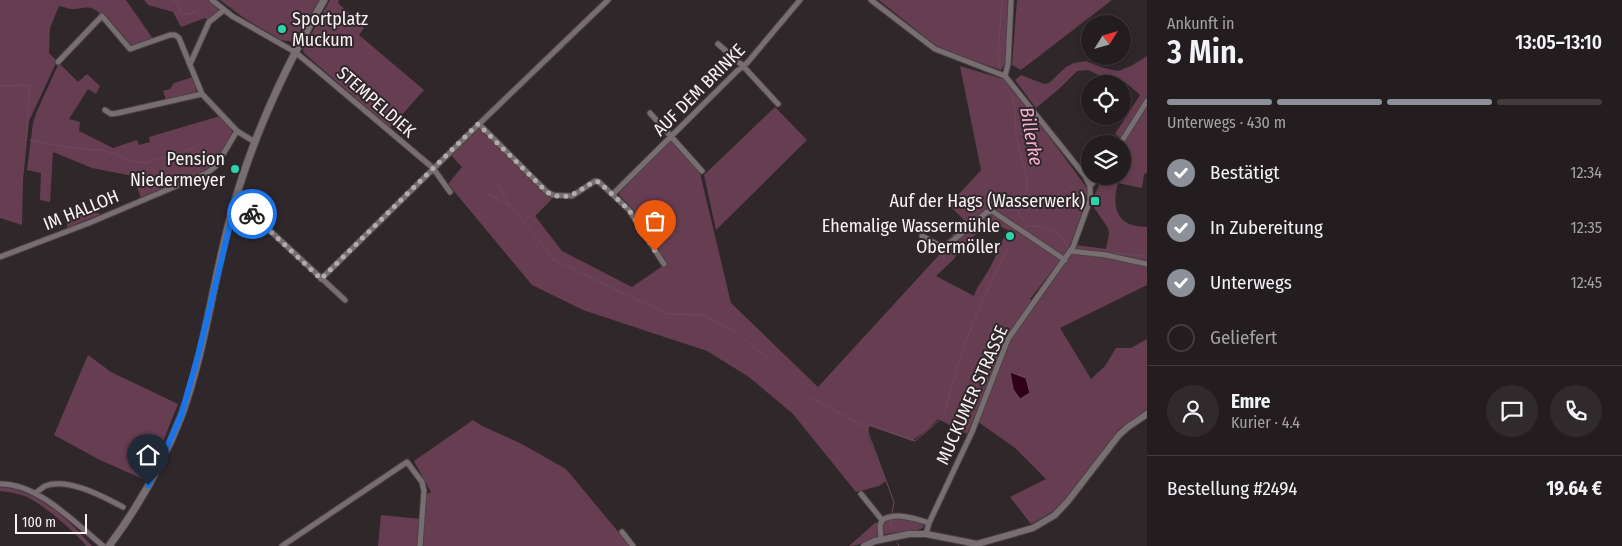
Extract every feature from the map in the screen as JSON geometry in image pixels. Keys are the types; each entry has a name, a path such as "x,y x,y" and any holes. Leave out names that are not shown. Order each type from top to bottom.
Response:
{"main road":[{"path":"109,546 136,508 165,452 182,413 234,208 255,142 295,52 324,0"}],"street":[{"name":"STEMPELDIEK","path":"212,0 224,10 295,52 432,168 450,192"},
{"path":"321,279 432,168 608,0"},
{"name":"AUF DEM BRINKE","path":"613,194 755,55 800,0"},
{"path":"871,0 935,49 1005,76 1079,169 1090,186"},
{"path":"1005,76 1008,64 1011,0"},
{"path":"189,64 209,22 224,10"},
{"path":"58,62 102,16 130,49 175,35 202,94 237,131 255,142"},
{"path":"718,44 743,66 778,104"},
{"path":"105,110 112,114 202,94"},
{"path":"1126,135 1147,101"},
{"path":"650,114 702,171"},
{"path":"478,124 547,192 553,195 572,196 595,181 599,182 629,210 664,264"},
{"name":"IM HALLOH","path":"0,257 89,223 207,173 216,166 237,131"},
{"name":"MUCKUMER STRASSE","path":"926,534 972,432 1008,339 1070,251 1088,207 1090,186"},
{"path":"234,208 246,210 252,214 345,300"},
{"path":"922,236 944,248 987,212 992,211 1065,260"},
{"path":"1070,251 1106,255 1147,264"},
{"path":"864,546 882,539 909,534 926,534 978,545 1033,528 1055,515 1119,435 1147,414"},
{"path":"282,546 407,462 422,482 424,491 420,546"},
{"path":"0,484 22,487 36,493 103,546"},
{"path":"36,493 45,486 73,486 100,495 123,507"},
{"path":"861,494 882,520"},
{"path":"882,539 880,526 882,520 892,516 910,517 929,524"},
{"path":"622,532 634,546"}],"shaded area":[{"path":"0,0 126,0 153,39 133,46 104,13 101,15 90,8 71,9 59,6 50,28 49,53 57,61 29,121 23,180 22,225 0,218"},
{"path":"144,0 208,0 218,8 218,11 208,20 205,18 181,27 173,12 148,5"},
{"name":"Sportplatz Muckum","path":"220,0 319,0 294,42 281,40 244,18"},
{"path":"330,0 339,0 338,3 364,28 359,35 424,90 390,128 304,53 303,49"},
{"path":"879,0 1009,0 1005,63 1001,70 951,53 935,45"},
{"path":"1017,0 1112,0 1092,15 1081,15 1081,24 1021,70 1012,65"},
{"path":"1147,56 1147,173 1144,174 1142,188 1128,185 1131,185 1131,135 1115,134 1121,125 1131,125 1131,109 1140,95 1131,87 1131,75 1099,75 1088,70 1077,71 1036,108 1015,80 1021,75 1044,84 1049,83 1066,67 1081,62 1081,65 1096,65 1118,71 1131,66"},
{"path":"59,63 78,82 87,74 100,86 96,94 88,89 69,119 80,122 79,131 113,148 137,140 139,145 150,142 149,137 220,116 233,129 226,147 215,163 200,173 141,198 133,176 92,168 53,152 50,202 40,200 41,173 27,170 33,123"},
{"path":"960,66 1003,79 1011,85 1081,180 1081,185 1085,185 1087,188 1086,204 1076,234 1059,261 1030,299 1037,302 1071,254 1075,245 1106,249 1109,234 1108,228 1091,203 1099,185 1118,185 1115,200 1116,208 1123,220 1129,224 1147,227 1147,285 1060,328 1091,379 1105,366 1116,348 1131,348 1147,339 1147,410 1119,429 1059,508 1031,524 1010,497 1046,479 1015,448 974,419 967,434 938,419 912,441 869,426 868,435 886,481 879,486 856,492 793,414 749,377 707,351 583,310 532,285 448,184 462,167 450,154 477,127 485,132 552,199 535,216 562,251 632,287 667,263 631,207 619,195 671,139 700,173 731,303 818,387 940,254 944,248 943,244 959,229 968,224 949,205 981,170","holes":["995,224 1008,230 974,296 936,276 954,259 961,246 983,229"]},
{"path":"193,77 197,89 195,93 166,100 163,91 170,89 174,83"},
{"path":"775,107 807,140 716,230 704,175"},
{"path":"68,207 101,214 67,228"},
{"path":"88,355 111,372 178,404 156,459 145,480 100,460 54,435"},
{"path":"1010,372 1026,378 1030,393 1020,399 1013,389"},
{"path":"473,420 520,443 566,469 630,546 422,546 425,495 431,492 414,461"},
{"path":"0,487 27,493 39,500 63,516 92,546 86,546 67,526 33,500 10,492 0,491"},
{"path":"381,515 420,519 417,546 378,546"},
{"path":"896,518 924,524 923,528 882,535 849,546 875,523"}],"waterway":[{"path":"172,0 177,2 181,13 190,14 204,7"},
{"name":"Billerke","path":"1000,69 998,57 1002,0"},
{"name":"Billerke","path":"1002,79 1012,96 1015,108 1016,134 1027,182 1023,200 1017,208 1020,217 1027,224"},
{"path":"0,86 30,85 26,140"},
{"path":"30,140 72,148 100,150 113,153 131,161 145,163 194,148 199,142"},
{"path":"493,180 552,259 667,314 704,315 736,332 767,357"},
{"path":"488,194 511,207"},
{"path":"1023,229 1027,225 1052,230 1061,237 1068,248"},
{"path":"892,513 894,502 866,427 871,425 915,441 943,417 963,348 977,313 1012,241 1021,232"},
{"path":"1076,249 1087,250"},
{"path":"1110,253 1147,256"},
{"path":"811,398 866,427"},
{"path":"891,518 890,523 894,530"}],"way so far":[{"path":"252,214 321,279 478,124 547,192 553,195 572,196 595,181 599,182 629,210 655,251"}],"place":[{"name":"Sportplatz Muckum","path":"282,29"},
{"name":"Pension Niedermeyer","path":"235,169"},
{"name":"Auf der Hags (Wasserwerk)","path":"1095,201"},
{"name":"Ehemalige Wassermühle Obermöller","path":"1010,236"}],"route":[{"path":"148,485 182,413 198,356 231,214 234,208 246,210 252,214"}]}
